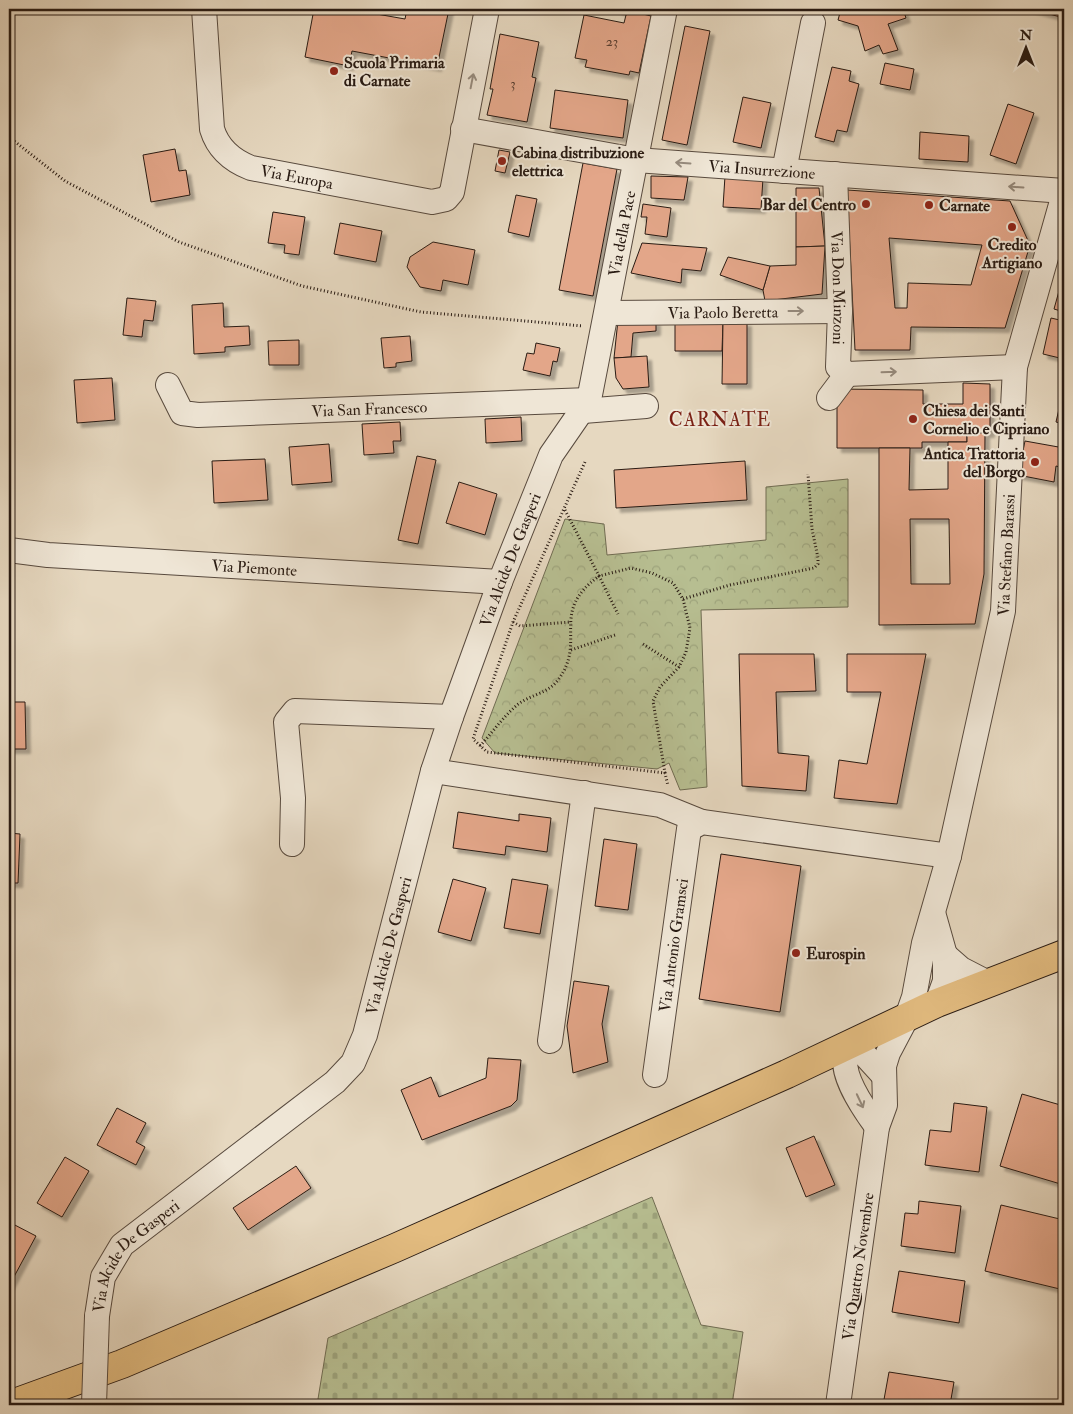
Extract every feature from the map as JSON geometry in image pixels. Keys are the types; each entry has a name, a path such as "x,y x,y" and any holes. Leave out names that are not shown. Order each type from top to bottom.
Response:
{"main road":[{"path":"9,1405 149,1353 395,1248 787,1074 937,1003 1064,954"}],"street":[{"name":"Via Europa","path":"204,9 212,129 220,147 240,164 251,168 412,199 440,201 446,199 452,192 487,9"},
{"name":"Via della Pace","path":"586,406 605,320 666,9"},
{"path":"784,170 813,23"},
{"name":"Via Insurrezione","path":"463,129 636,160 835,174 1063,202"},
{"name":"Via Don Minzoni","path":"835,174 840,311 838,366 844,372"},
{"name":"Via Stefano Barassi","path":"907,1017 924,944 934,916 949,856 1003,611 1015,368 1063,202"},
{"name":"Via Paolo Beretta","path":"605,320 840,311"},
{"path":"830,398 844,372 1015,368"},
{"name":"Via San Francesco","path":"168,385 182,412 198,415 586,406"},
{"path":"586,406 646,406"},
{"name":"Via Alcide De Gasperi","path":"94,1405 97,1316 103,1277 122,1245 335,1082 353,1063 365,1035 432,771 451,717 500,582 551,455 586,406"},
{"name":"Via Piemonte","path":"9,550 48,555 500,582"},
{"path":"292,844 293,798 286,722 295,711 451,717"},
{"path":"432,771 660,804 702,822 949,856"},
{"path":"550,1040 584,794"},
{"name":"Via Antonio Gramsci","path":"655,1075 689,829 702,822"},
{"path":"934,916 945,954 945,981 937,1003"},
{"path":"945,954 961,969 990,984"},
{"path":"920,965 937,1003"},
{"name":"Via Quattro Novembre","path":"838,1405 878,1127 885,1106 884,1076 888,1053 907,1017"},
{"path":"878,1127 862,1107 847,1071 845,1060 853,1042 884,1076"},
{"path":"787,1074 816,1069 847,1071"}],"path":[{"path":"9,136 65,181 179,242 302,286 421,312 605,320"},
{"path":"585,462 513,622 473,739 487,752 665,773"},
{"path":"683,599 730,585 814,568 818,564 818,558 812,529 808,474"},
{"path":"564,510 618,614"},
{"path":"480,746 516,705 557,681 571,650 570,612 582,590 599,576 631,568 652,573 673,583 683,599 690,628 686,652 678,666 660,687 653,701 669,789"},
{"path":"513,622 520,626 570,622"},
{"path":"571,650 615,635"},
{"path":"643,644 678,666"}],"green space":[{"path":"848,479 848,607 701,610 707,787 680,790 669,763 657,769 495,753 482,738 565,519 604,524 607,555 766,540 766,487"},
{"path":"652,1197 701,1325 743,1332 732,1405 317,1405 328,1338"}],"building":[{"path":"314,9 372,9 371,13 405,19 407,9 449,9 437,67 352,51 349,66 305,57"},
{"path":"616,9 629,9 623,12"},
{"path":"635,9 640,9 639,13 651,16 639,73 630,71 629,75 585,67 587,60 575,58 584,15 624,23 626,15"},
{"path":"841,9 903,9 906,18 888,24 898,50 883,54 879,45 865,51 858,26 838,20"},
{"path":"1031,9 1064,9 1064,18"},
{"path":"685,26 710,31 687,145 662,140"},
{"path":"500,34 539,42 532,77 536,78 527,122 487,115 493,89 490,89"},
{"path":"885,63 914,69 910,90 880,84"},
{"path":"832,67 851,71 849,81 859,84 847,132 837,130 834,142 815,137"},
{"path":"555,90 628,100 623,138 550,128"},
{"path":"743,97 771,103 761,148 733,142"},
{"path":"1008,104 1034,113 1016,164 990,155"},
{"path":"920,132 969,136 968,162 919,159"},
{"path":"175,149 179,171 186,170 190,195 151,202 143,155"},
{"name":"Cabina distribuzione elettrica","path":"499,150 510,152 505,173 495,171"},
{"path":"583,163 617,169 593,296 559,290"},
{"path":"651,176 688,177 684,200 651,198"},
{"path":"725,176 763,178 761,209 723,207"},
{"path":"796,188 819,188 825,246 796,247"},
{"path":"847,190 1010,201 1030,245 1005,328 911,327 910,350 855,350","holes":["889,238 982,245 971,285 908,283 907,308 895,308"]},
{"path":"516,195 537,199 529,237 508,232"},
{"path":"643,204 671,208 667,237 645,234 647,217 641,217"},
{"path":"273,212 305,217 299,255 284,253 285,245 268,243"},
{"path":"340,223 382,231 376,262 334,254"},
{"path":"433,242 475,250 468,285 443,280 441,291 420,287 407,267 410,257"},
{"path":"642,243 707,248 701,271 682,269 681,283 631,273"},
{"path":"825,246 822,294 765,301 763,290 770,266 796,265 796,247"},
{"path":"728,257 770,266 763,290 720,275"},
{"path":"1064,273 1064,312 1054,309"},
{"path":"127,298 156,301 153,321 144,320 142,337 123,335"},
{"path":"223,303 224,327 249,326 250,345 225,347 225,352 194,354 192,305"},
{"path":"1051,318 1064,321 1064,359 1043,354"},
{"path":"618,320 656,321 656,331 633,333 631,357 614,358"},
{"path":"675,321 723,322 722,351 675,351"},
{"path":"723,322 747,322 747,384 722,384"},
{"path":"410,336 412,361 396,363 396,367 384,368 381,338"},
{"path":"299,340 299,365 269,365 268,341"},
{"path":"536,343 560,348 557,362 553,361 550,376 523,370 527,353 534,354"},
{"path":"647,356 649,387 623,389 616,378 614,358"},
{"path":"112,378 115,420 77,423 74,380"},
{"name":"Chiesa dei Santi Cornelio e Cipriano","path":"963,383 990,384 990,433 967,433 967,442 922,442 922,448 837,448 837,389 923,390 923,404 963,404"},
{"path":"1064,387 1064,424 1056,422"},
{"path":"521,417 522,441 486,443 485,419"},
{"path":"400,422 401,441 393,441 394,453 364,455 362,424"},
{"path":"967,433 985,433 984,574 975,624 879,625 879,448 910,448 909,490 948,489 948,442 967,442","holes":["910,519 949,519 950,584 911,584"]},
{"path":"1025,441 1064,448 1064,468 1056,466 1054,482 1018,475"},
{"path":"329,444 332,482 292,485 289,447"},
{"path":"417,456 436,460 418,544 398,540"},
{"path":"265,459 268,500 214,503 212,461"},
{"path":"745,461 747,500 616,508 614,470"},
{"path":"459,482 497,494 485,535 446,523"},
{"path":"739,654 814,654 816,691 776,692 778,753 809,756 806,791 742,786"},
{"path":"847,654 926,654 897,804 834,798 839,760 867,764 881,692 847,692"},
{"path":"9,702 25,702 26,749 9,749"},
{"path":"458,812 519,821 519,814 551,818 547,852 506,846 505,855 453,848"},
{"path":"9,833 20,834 18,883 9,883"},
{"path":"604,839 637,844 628,910 595,906"},
{"path":"721,854 801,866 780,1012 699,999"},
{"path":"453,879 486,888 471,941 438,932"},
{"path":"512,879 548,885 540,934 504,928"},
{"path":"574,981 609,986 602,1024 608,1062 573,1073 567,1026"},
{"path":"488,1058 521,1060 517,1100 511,1106 422,1140 401,1090 431,1077 439,1097 486,1078"},
{"path":"1022,1094 1064,1106 1064,1185 1000,1166"},
{"path":"954,1103 987,1107 979,1172 925,1165 930,1130 951,1132"},
{"path":"117,1108 146,1123 136,1142 145,1147 136,1165 97,1145"},
{"path":"814,1136 835,1185 806,1197 786,1148"},
{"path":"65,1157 89,1171 62,1217 37,1203"},
{"path":"296,1166 311,1188 248,1230 233,1208"},
{"path":"919,1201 961,1206 955,1253 901,1246 905,1213 918,1214"},
{"path":"1001,1205 1064,1220 1064,1290 985,1271"},
{"path":"9,1222 36,1236 9,1286"},
{"path":"899,1271 965,1281 959,1323 892,1312"},
{"path":"889,1372 954,1382 950,1405 883,1405"}],"place":[{"name":"Scuola Primaria di Carnate","path":"334,71"},
{"name":"Cabina distribuzione elettrica","path":"502,161"},
{"name":"Bar del Centro","path":"866,204"},
{"name":"Carnate","path":"929,205"},
{"name":"Credito Artigiano","path":"1012,227"},
{"name":"Chiesa dei Santi Cornelio e Cipriano","path":"913,419"},
{"name":"Antica Trattoria del Borgo","path":"1035,462"},
{"name":"Eurospin","path":"796,953"}],"district":[{"name":"CARNATE","path":"720,419"}]}
